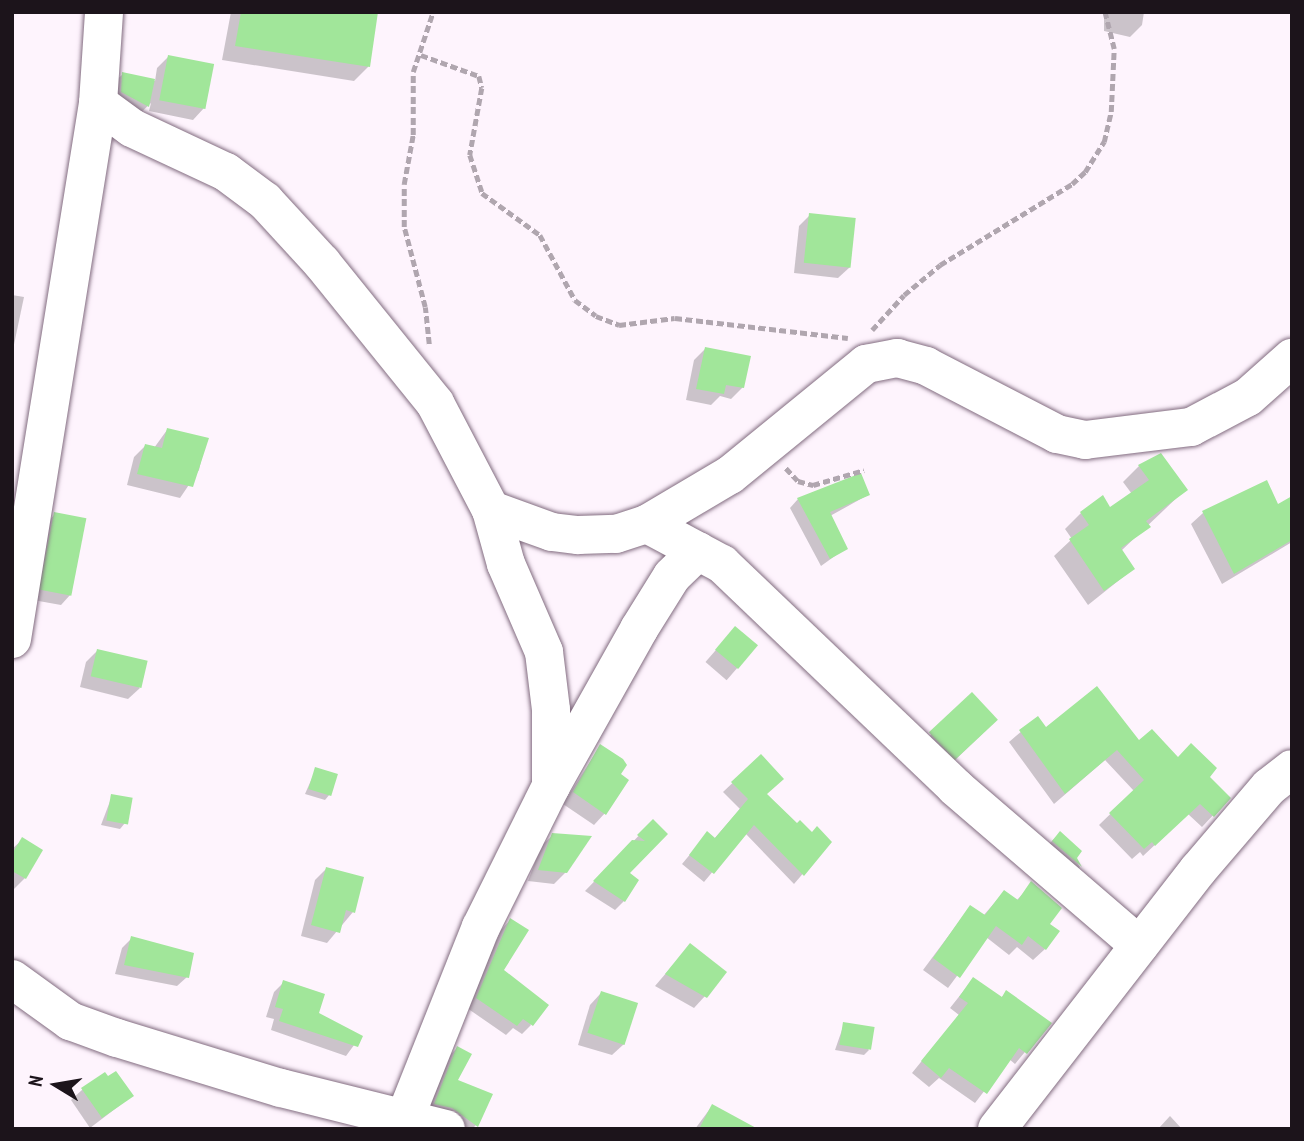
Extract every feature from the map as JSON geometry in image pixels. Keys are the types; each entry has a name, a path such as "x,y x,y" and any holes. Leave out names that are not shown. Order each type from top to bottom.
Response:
{"street":[{"path":"12,639 98,103 104,12"},
{"path":"98,103 132,128 226,172 265,201 323,263 435,403 491,510 506,564 544,652 551,710 551,786"},
{"path":"491,510 552,532 578,535 616,534 647,524 691,501 766,447 866,352 926,366 1056,434 1085,440 1191,427 1248,397 1292,358"},
{"path":"647,524 723,564 955,787 1139,945"},
{"path":"406,1115 481,928 551,786 639,629 672,576 698,551"},
{"path":"997,1129 1139,945 1269,787 1292,769"},
{"path":"12,979 70,1021 117,1038 281,1088 406,1115 446,1129"}],"path":[{"path":"429,348 425,307 404,226 413,72 421,55 433,12"},
{"path":"421,55 479,76 482,88 470,155 482,193 540,236 575,300 596,316 619,325 675,318 866,352 904,295 940,265 1072,184 1085,172 1104,142 1111,113 1114,49 1105,12"},
{"path":"766,447 804,484 864,470"}],"building":[{"path":"241,12 378,12 370,67 235,46"},
{"path":"168,55 214,64 205,109 159,100"},
{"path":"122,72 155,79 149,107 121,92"},
{"path":"809,213 856,218 851,268 804,263"},
{"path":"705,347 751,356 744,388 726,385 724,394 696,389"},
{"path":"167,428 209,438 193,487 137,474 145,444 162,448"},
{"path":"1161,453 1188,490 1146,521 1151,527 1121,548 1135,569 1104,591 1069,539 1089,525 1080,512 1103,495 1110,507 1149,480 1138,465"},
{"path":"861,473 870,495 830,512 848,549 830,559 797,498"},
{"path":"1267,480 1278,504 1292,496 1292,540 1234,574 1202,511"},
{"path":"54,512 86,518 71,596 39,590"},
{"path":"735,626 758,645 738,669 715,650"},
{"path":"97,649 148,661 141,688 91,676"},
{"path":"1097,686 1139,740 1152,729 1178,757 1191,743 1217,768 1210,777 1231,798 1214,817 1200,804 1155,846 1152,842 1144,849 1109,813 1144,780 1117,750 1065,794 1019,730 1038,716 1046,727"},
{"path":"972,692 998,720 955,760 929,732"},
{"path":"600,744 623,759 627,765 621,774 629,780 606,815 573,792"},
{"path":"761,754 784,779 767,794 797,823 800,820 812,832 817,826 832,842 804,876 754,825 714,874 689,855 707,831 715,838 748,799 731,782"},
{"path":"315,767 338,774 331,796 308,789"},
{"path":"111,794 133,798 128,824 106,821"},
{"path":"653,819 668,834 630,873 639,880 625,902 593,881 632,840 645,841 637,835"},
{"path":"1060,831 1082,851 1077,858 1082,867 1052,841"},
{"path":"552,833 592,836 567,873 538,870"},
{"path":"22,837 43,850 26,879 12,871 12,854"},
{"path":"326,867 364,877 355,913 346,910 340,933 311,925"},
{"path":"1031,881 1062,908 1050,924 1060,931 1046,950 1028,936 1022,945 996,926 960,978 933,958 970,905 985,915 1004,890 1018,900"},
{"path":"510,918 529,930 504,970 549,1005 533,1026 523,1019 517,1026 476,998"},
{"path":"131,936 194,953 189,978 124,965"},
{"path":"690,943 727,972 707,998 665,974"},
{"path":"973,977 1002,997 1006,990 1052,1023 1027,1054 1019,1048 987,1094 949,1068 941,1078 921,1061 968,1003 959,997"},
{"path":"283,980 325,994 319,1013 363,1036 358,1047 279,1021 283,1009 275,1007"},
{"path":"601,991 638,1003 624,1045 587,1033"},
{"path":"843,1022 875,1027 871,1050 839,1045"},
{"path":"457,1046 472,1054 458,1080 493,1094 478,1127 452,1108 434,1104"},
{"path":"116,1071 134,1096 102,1118 81,1088 105,1072 108,1076"},
{"path":"712,1104 758,1129 699,1129"}]}
